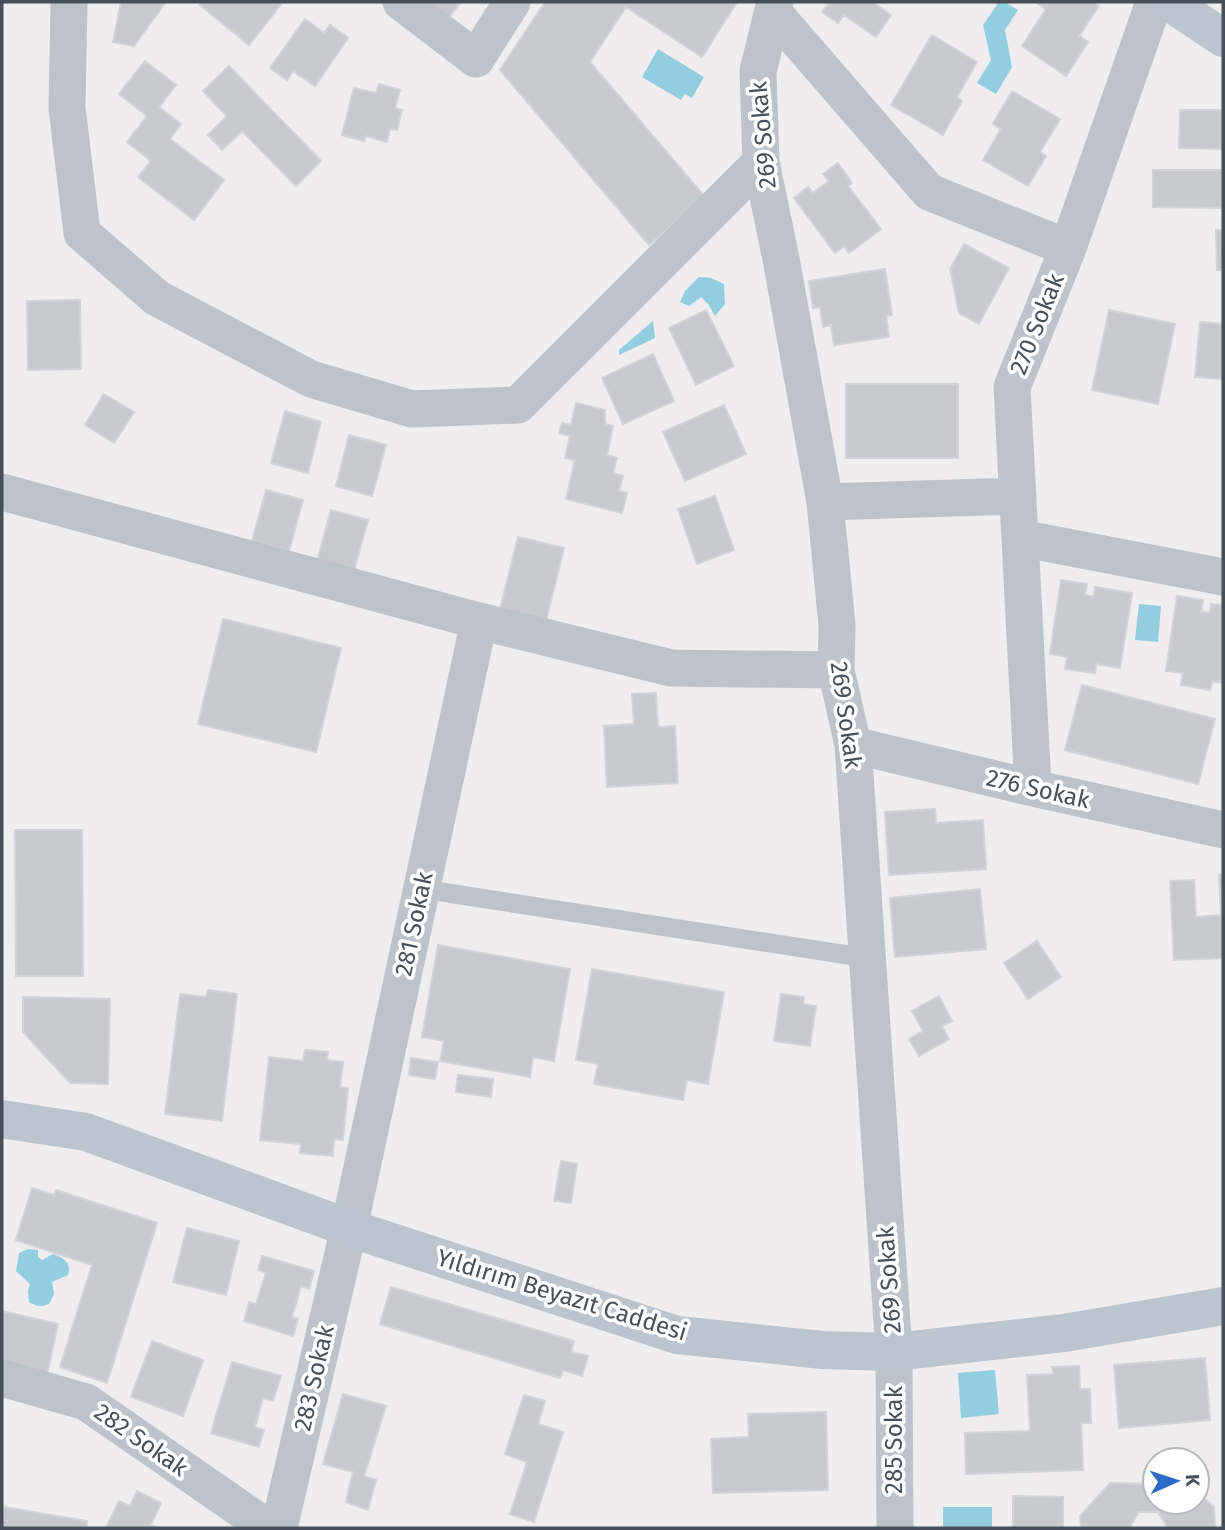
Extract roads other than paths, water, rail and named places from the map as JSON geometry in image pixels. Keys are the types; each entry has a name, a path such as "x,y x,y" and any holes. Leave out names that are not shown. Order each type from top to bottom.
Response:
{"street":[{"path":"69,2 67,108 82,233 157,298 311,379 412,409 518,405 761,162"},
{"path":"401,2 476,59 512,2"},
{"name":"270 Sokak","path":"1033,788 1012,387 1068,248 1154,2"},
{"path":"1169,2 1223,38"},
{"path":"774,7 929,192 1068,248"},
{"name":"269 Sokak","path":"774,7 758,71 761,162 825,502 837,625 836,670 853,745 894,1352"},
{"path":"2,492 479,621 671,668 836,670"},
{"path":"825,502 1018,496"},
{"path":"1020,538 1223,577"},
{"name":"281 Sokak","path":"349,1228 479,621"},
{"name":"276 Sokak","path":"853,745 1223,830"},
{"name":"Yıldırım Beyazıt Caddesi","path":"2,1119 86,1132 349,1228 677,1335 824,1350 894,1352 1063,1333 1223,1306"},
{"name":"283 Sokak","path":"279,1528 349,1228"},
{"name":"285 Sokak","path":"894,1352 895,1528"},
{"name":"282 Sokak","path":"2,1378 86,1402 268,1528"}],"lane":[{"path":"422,890 867,958"}],"water":[{"path":"999,2 1005,2 1018,10 1005,30 1012,67 996,94 977,83 991,60 983,25"},
{"path":"658,49 704,77 692,98 685,94 681,100 642,77"},
{"path":"699,277 711,278 724,284 725,304 715,316 701,297 689,306 680,302 685,291"},
{"path":"653,321 655,338 619,355 619,350"},
{"path":"1139,604 1161,606 1158,642 1135,640"},
{"path":"28,1249 38,1250 38,1257 42,1260 53,1254 68,1264 68,1275 52,1282 54,1294 49,1304 44,1306 29,1302 30,1284 16,1271 19,1253"},
{"path":"995,1370 999,1414 961,1418 958,1373"},
{"path":"943,1507 992,1507 992,1528 943,1528"}]}
